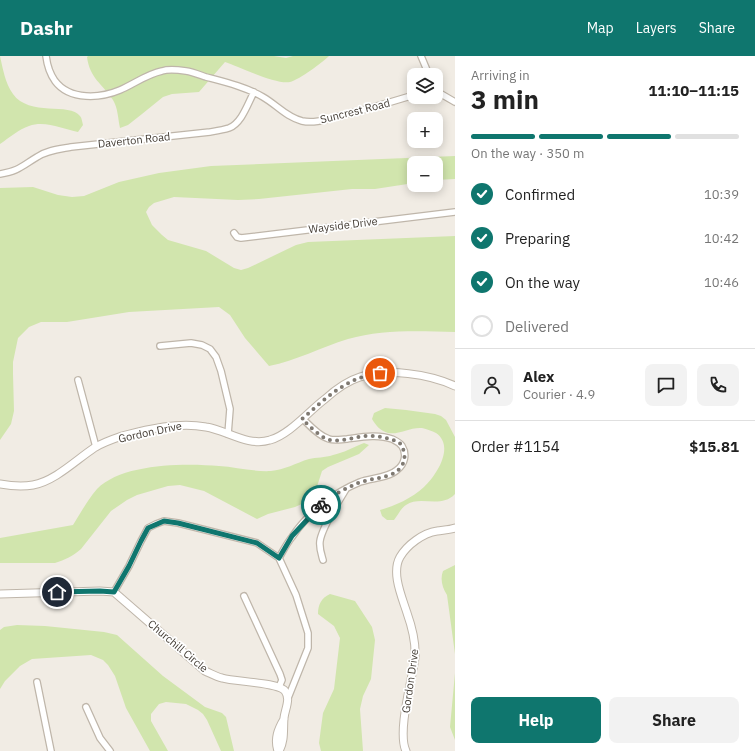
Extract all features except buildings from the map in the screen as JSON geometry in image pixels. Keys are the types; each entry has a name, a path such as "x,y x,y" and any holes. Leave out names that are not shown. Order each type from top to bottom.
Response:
{"street":[{"name":"Suncrest Road","path":"46,56 48,66 55,81 64,89 85,96 98,96 120,90 145,76 163,70 186,71 226,82 254,92 265,98 281,111 292,117 309,122 331,118 407,97"},
{"path":"421,56 426,68"},
{"name":"Daverton Road","path":"0,174 17,170 38,156 50,151 71,147 210,132 229,128 235,125 239,120 254,92"},
{"path":"443,95 455,102"},
{"name":"Wayside Drive","path":"234,233 241,238 455,212"},
{"path":"160,346 191,343 202,345 210,349 216,357 230,409 228,434"},
{"name":"Gordon Drive","path":"0,484 18,487 34,485 48,480 96,447 121,436 174,425 207,427 253,441 265,441 278,437 342,385 370,374 397,373 418,375 455,386"},
{"path":"78,380 96,447"},
{"path":"279,558 292,536 309,516 325,502 346,489 368,479 389,475 397,471 403,464 405,453 399,442 386,437 365,436 330,440 320,435 302,419"},
{"path":"323,560 320,549 321,539 333,512 346,489"},
{"path":"0,594 100,591 114,592 148,528 164,521 178,523 257,543 279,558 296,595 308,633 308,648 288,698 284,719 284,734 278,751"},
{"name":"Gordon Drive","path":"406,751 403,733 415,656 415,641 399,588 397,573 399,558 407,548 420,538 435,531 455,528"},
{"name":"Churchill Circle","path":"114,592 205,671 220,678 279,687"},
{"path":"244,596 280,674 282,680 279,687 285,691 288,698"},
{"path":"37,682 51,751"},
{"path":"86,707 100,738 110,751"}],"green space":[{"path":"0,56 8,85 13,94 20,101 39,107 75,112 81,117 83,125 78,132 48,124 35,124 22,129 0,144"},
{"path":"88,56 274,56 286,58 293,56 329,56 305,74 290,82 276,81 225,62 199,92 172,94 163,97 128,125 120,128 115,103 91,71"},
{"path":"443,156 455,156 455,179 443,180"},
{"path":"407,158 407,184 375,189 352,189 259,199 238,200 174,197 154,203 146,212 152,225 168,240 206,251 234,268 241,270 296,245 308,242 455,236 455,332 401,331 361,336 338,342 289,361 269,366 245,338 230,315 219,307 129,312 67,322 41,322 29,327 18,338 13,362 14,411 11,424 0,440 0,188 33,187 58,195 72,197 84,196 119,182 159,173 211,166"},
{"path":"385,408 441,416 446,420 455,437 455,494 443,501 412,502 403,508 394,520 387,520 382,516 380,510 414,495 429,482 439,468 444,453 444,445 436,433 424,428 392,433 383,431 372,419 374,413"},
{"path":"364,443 369,445 359,454 322,471 313,499 295,507 268,514 257,519 204,491 180,485 168,486 137,495 111,511 81,549 66,559 55,563 0,563 0,538 73,525 97,489 108,480 122,474 172,465 205,465 271,471 285,468 309,459 337,454"},
{"path":"455,565 455,654 447,595 443,586 442,574 443,571"},
{"path":"330,594 355,601 372,627 375,640 371,679 363,696 360,709 363,751 321,751 319,743 323,713 334,689 340,638 334,626 318,614 321,602"},
{"path":"17,625 45,626 104,632 117,635 163,676 205,707 222,713 226,717 234,751 221,751 207,720 198,710 186,704 166,702 159,704 151,714 151,721 168,751 150,751 126,708 115,676 103,660 91,655 32,659 20,666 5,681 0,689 0,630 4,627"},
{"path":"455,673 455,740 450,727"}],"way so far":[{"path":"321,505 335,494 356,484 368,479 389,475 397,471 403,464 405,453 399,442 386,437 365,436 330,440 320,435 302,419 342,385 360,377 380,373"}],"route":[{"path":"57,592 114,592 148,528 164,521 170,521 257,543 279,558 292,536 309,516 321,505"}]}
